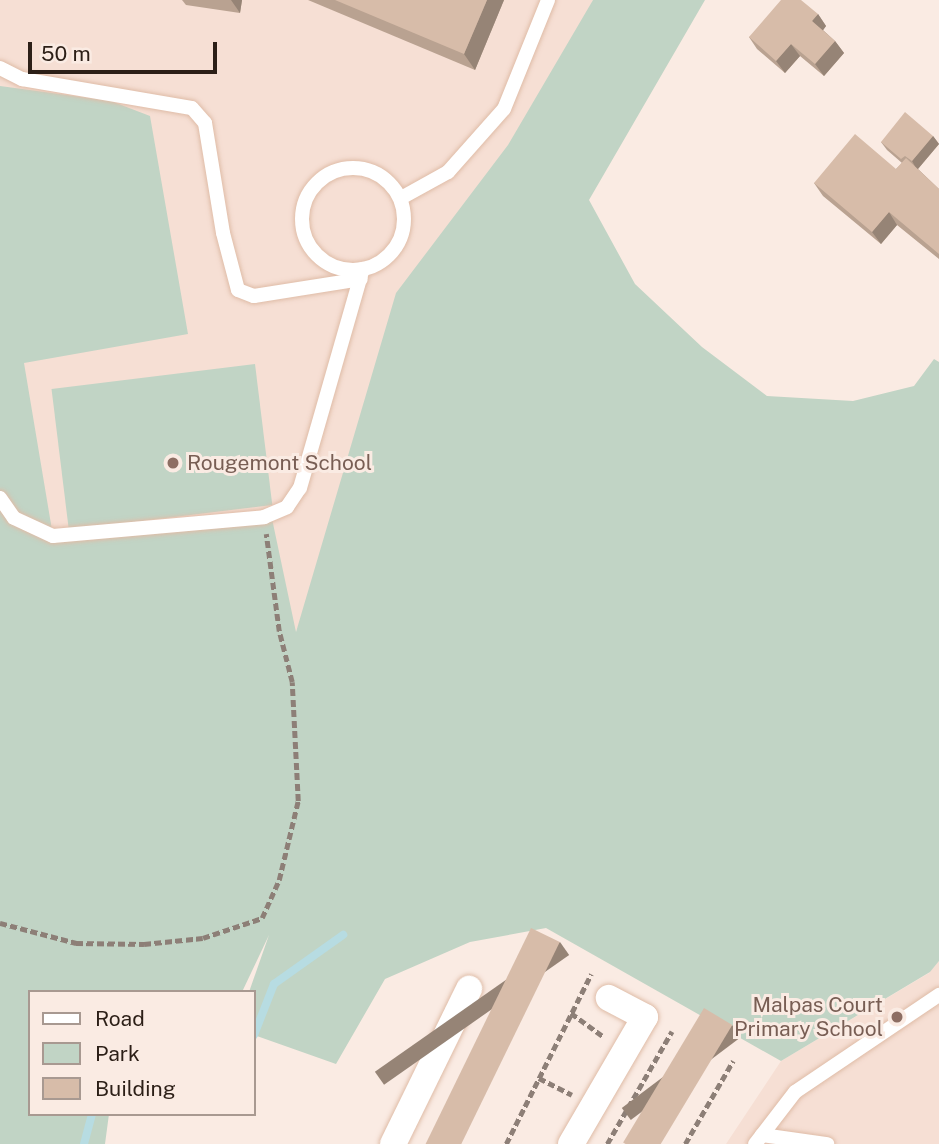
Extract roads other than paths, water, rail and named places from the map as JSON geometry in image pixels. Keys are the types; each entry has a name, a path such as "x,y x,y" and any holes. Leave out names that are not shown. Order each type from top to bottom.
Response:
{"street":[{"path":"393,1144 470,989"},
{"path":"571,1144 645,1017 609,998"}],"lane":[{"path":"401,198 449,172 504,109 548,0"},
{"path":"0,68 22,79 191,108 205,123 223,233 238,290 254,296 362,274 380,262 399,242 404,225 401,198 391,183 359,167 336,170 308,192 302,209 304,234 312,250 342,269 362,274"},
{"path":"0,498 14,518 53,536 264,517 287,507 300,488 362,274"},
{"path":"758,1140 795,1092 939,995"},
{"path":"758,1140 827,1144"}],"waterway":[{"path":"256,1030 274,984 343,935"},
{"path":"84,1144 91,1116"}],"place":[{"name":"Rougemont School","path":"173,463"},
{"name":"Malpas Court Primary School","path":"897,1017"}]}
